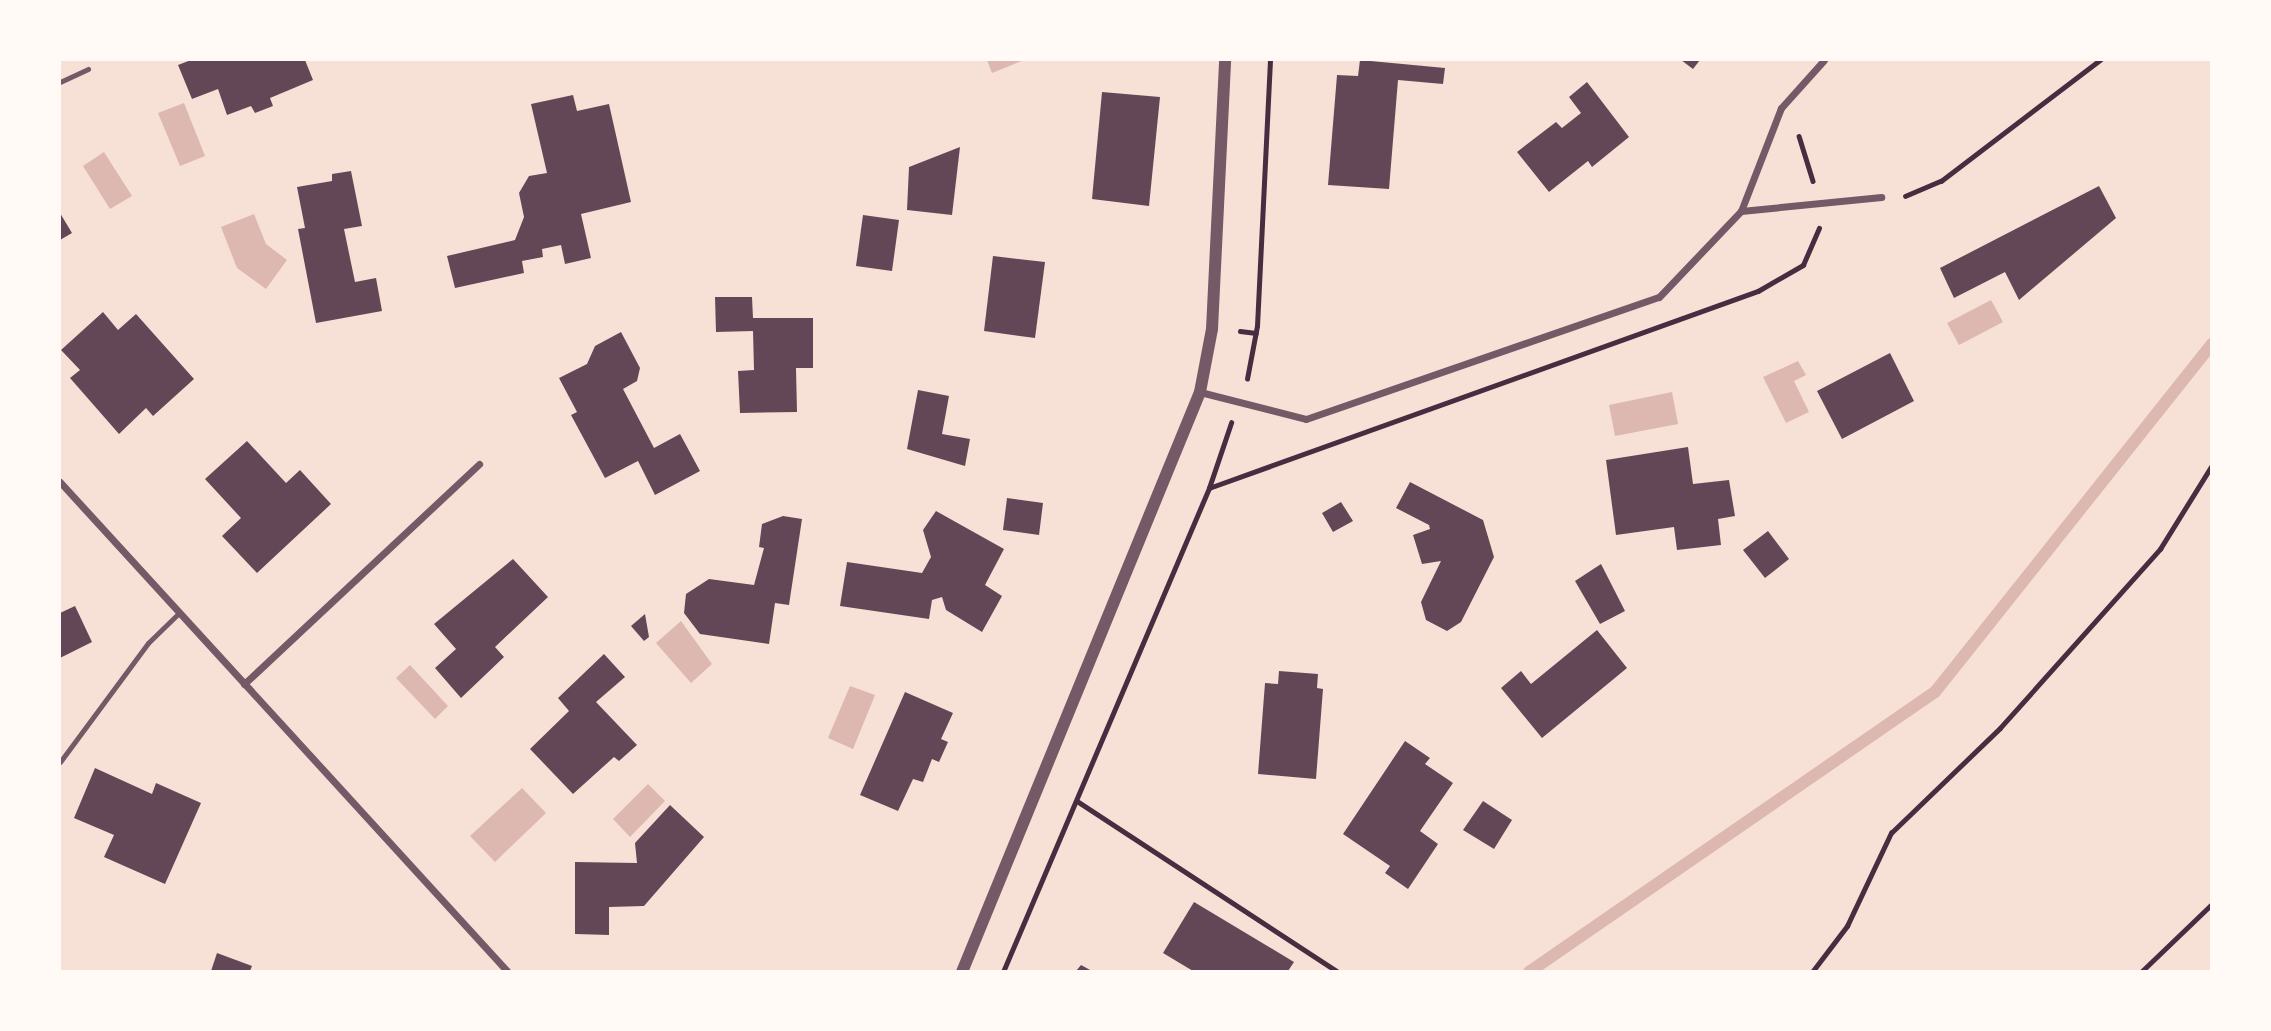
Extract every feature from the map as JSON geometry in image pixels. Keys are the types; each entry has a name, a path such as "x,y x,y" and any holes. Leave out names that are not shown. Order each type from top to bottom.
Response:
{"street":[{"path":"962,971 1199,392 1213,317 1225,60"},
{"path":"1199,392 1306,419 1659,297 1741,211 1781,108 1824,60"},
{"path":"1741,211 1881,197"},
{"path":"244,684 479,464"},
{"path":"60,482 508,971"}],"lane":[{"path":"60,82 88,69"},
{"path":"60,762 148,643 179,613"}],"path":[{"path":"1003,971 1209,488 1248,377 1257,326 1270,60"},
{"path":"1892,201 1941,181 2100,60"},
{"path":"1820,231 1832,226"},
{"path":"1812,971 1847,926 1891,833 2000,728 2160,549 2211,465"},
{"path":"1077,801 1338,971"},
{"path":"2141,971 2211,904"}],"shaded area":[{"path":"987,60 1024,60 992,73"},
{"path":"184,103 205,156 180,166 158,113"},
{"path":"104,152 132,196 110,209 83,166"},
{"path":"254,214 266,244 287,260 266,289 237,268 221,227"},
{"path":"1991,300 2003,322 1959,345 1947,323"},
{"path":"1798,361 1806,375 1794,381 1809,412 1786,423 1763,377"},
{"path":"1672,392 1678,424 1615,436 1609,405"},
{"path":"681,621 712,664 691,683 656,643"},
{"path":"410,665 448,706 435,719 396,678"},
{"path":"850,686 875,695 853,749 828,738"},
{"path":"648,784 665,801 630,837 613,819"},
{"path":"522,788 546,813 495,862 470,836"}],"building":[{"path":"191,60 305,60 313,80 270,98 273,106 255,113 251,106 227,115 218,89 192,99 178,65"},
{"path":"1360,60 1445,68 1443,84 1398,80 1389,189 1328,185 1337,75 1358,76"},
{"path":"1681,60 1700,60 1693,69"},
{"path":"1587,82 1629,137 1592,167 1588,161 1549,192 1517,152 1556,122 1562,128 1581,113 1569,97"},
{"path":"1102,92 1160,97 1149,206 1092,199"},
{"path":"573,95 577,111 609,104 631,202 581,214 591,258 565,264 561,245 542,249 543,257 522,261 524,273 455,288 447,256 515,240 524,217 519,193 529,176 547,173 531,104"},
{"path":"960,147 952,215 907,210 909,167"},
{"path":"351,171 362,226 344,229 355,282 376,278 382,311 316,323 298,229 305,228 297,187 332,181 332,174"},
{"path":"2099,186 2116,218 2019,300 2005,272 1954,298 1940,268"},
{"path":"60,213 72,233 60,240"},
{"path":"863,215 899,220 892,271 856,266"},
{"path":"993,256 1045,262 1035,338 984,331"},
{"path":"715,297 752,297 753,318 813,318 813,368 796,368 797,412 740,413 738,371 754,370 753,331 716,332"},
{"path":"103,312 118,330 136,314 194,379 153,416 146,408 119,434 70,378 80,370 61,350"},
{"path":"621,332 640,368 637,381 623,389 654,448 680,434 700,471 655,495 638,461 605,478 571,415 577,412 559,378 587,364 595,346"},
{"path":"1890,353 1914,401 1842,439 1817,391"},
{"path":"918,390 949,396 942,434 970,439 965,466 907,449"},
{"path":"247,441 286,483 300,470 331,504 257,573 222,536 241,518 205,479"},
{"path":"1688,447 1693,484 1729,480 1735,516 1718,519 1721,545 1677,550 1674,527 1616,535 1606,460"},
{"path":"1410,482 1483,520 1494,557 1461,622 1447,631 1426,620 1421,602 1441,561 1422,564 1413,535 1430,529 1429,525 1396,508"},
{"path":"1007,498 1043,503 1039,535 1003,530"},
{"path":"1341,502 1353,521 1333,532 1322,513"},
{"path":"936,511 1004,549 985,585 1002,596 982,632 946,610 942,597 932,600 929,619 840,606 847,562 922,573 931,557 923,530"},
{"path":"783,516 802,519 789,605 775,603 769,644 700,634 684,613 686,594 709,579 754,585 764,548 759,547 762,524"},
{"path":"1768,531 1789,559 1765,578 1743,550"},
{"path":"513,559 548,597 495,647 504,657 461,698 435,668 456,649 434,624"},
{"path":"1601,564 1625,611 1600,624 1575,581"},
{"path":"75,606 92,642 60,658 60,613"},
{"path":"645,614 649,637 644,641 631,626"},
{"path":"1597,630 1627,668 1542,738 1501,688 1521,671 1531,684"},
{"path":"604,654 625,677 596,702 637,745 619,761 614,757 573,794 530,749 569,711 558,698"},
{"path":"1279,671 1318,674 1317,688 1323,689 1316,779 1258,774 1265,683 1278,684"},
{"path":"905,692 953,713 941,739 948,742 939,762 932,759 923,782 913,779 898,811 860,795"},
{"path":"1405,741 1430,758 1425,764 1453,783 1420,831 1438,844 1408,889 1385,873 1390,866 1343,834"},
{"path":"95,768 152,794 156,783 201,803 165,884 104,857 114,835 74,818"},
{"path":"1483,801 1512,820 1494,849 1463,830"},
{"path":"670,805 704,837 644,906 609,907 609,935 575,934 575,862 637,863 635,843"},
{"path":"1194,902 1294,962 1288,971 1193,971 1163,953"},
{"path":"217,953 252,966 250,971 211,971"},
{"path":"1081,965 1092,971 1076,971"}],"waterway":[{"path":"1529,972 1935,692 2212,344"}]}
